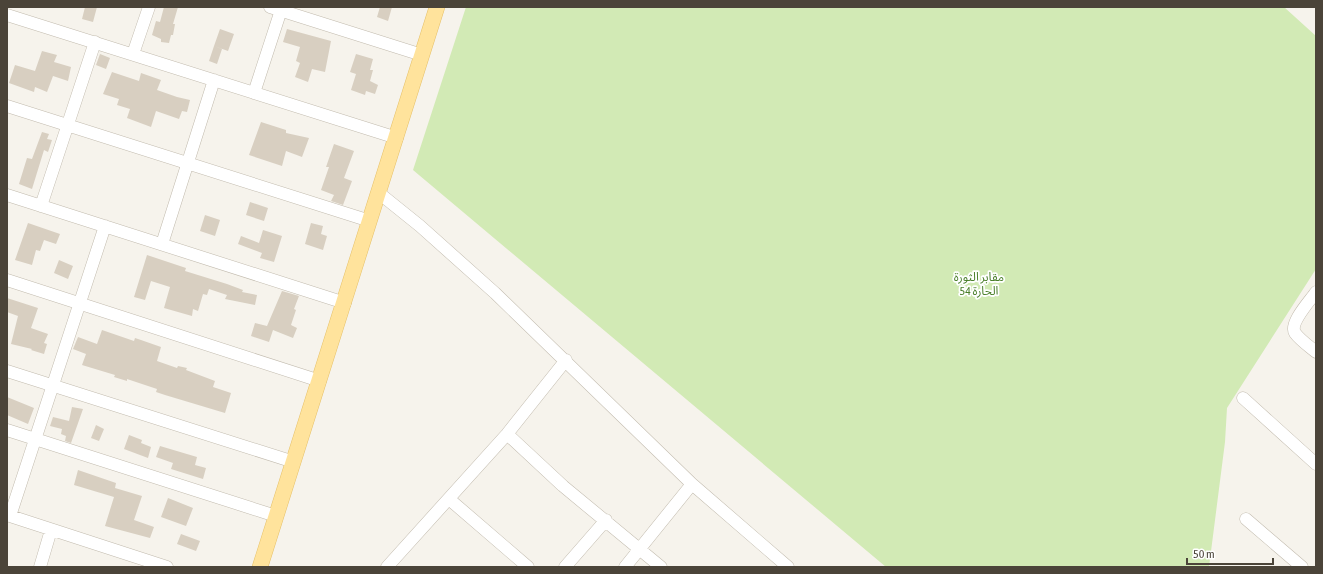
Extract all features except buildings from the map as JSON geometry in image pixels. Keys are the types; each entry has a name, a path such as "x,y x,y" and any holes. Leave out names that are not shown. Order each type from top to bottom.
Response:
{"main road":[{"path":"260,567 380,193 437,7"}],"street":[{"path":"133,54 149,7"},
{"path":"254,93 277,8 422,55"},
{"path":"14,13 94,42 397,138"},
{"path":"41,206 94,42"},
{"path":"162,244 214,80"},
{"path":"7,106 370,222"},
{"path":"380,193 478,277 566,360 692,484 788,567"},
{"path":"7,195 345,303"},
{"path":"105,226 36,439 9,516 167,567"},
{"path":"7,280 320,381"},
{"path":"1316,292 1295,321 1294,328 1295,333 1316,352"},
{"path":"384,565 449,500 507,434 566,360"},
{"path":"7,371 294,462"},
{"path":"1243,398 1316,464"},
{"path":"7,430 276,516"},
{"path":"507,434 563,486 661,567"},
{"path":"625,567 692,484"},
{"path":"449,500 528,567"},
{"path":"565,567 606,520"},
{"path":"1246,520 1302,567"},
{"path":"40,567 51,530"}],"green space":[{"name":"مقابر الثورة الحارة 54","path":"466,7 1284,7 1316,36 1316,269 1227,408 1225,442 1209,567 886,567 413,170"}]}
